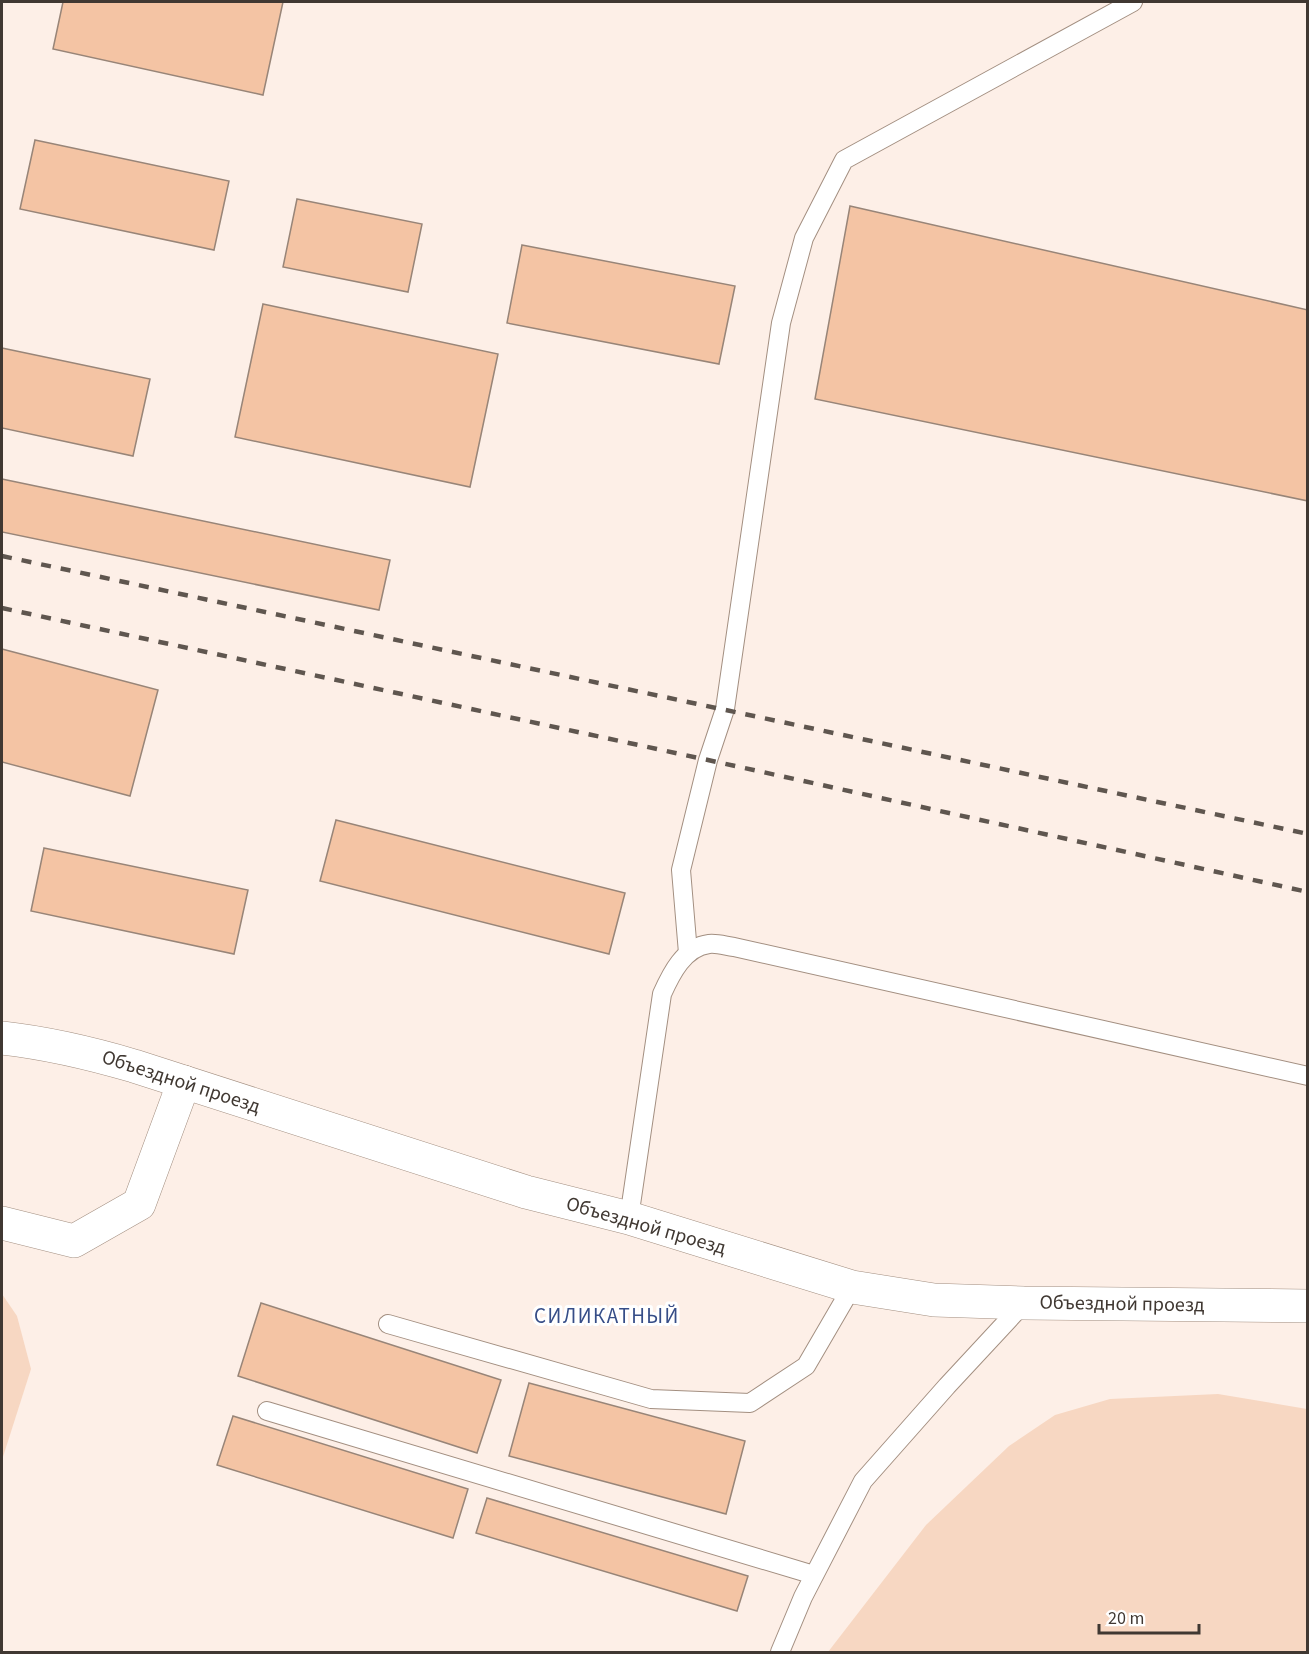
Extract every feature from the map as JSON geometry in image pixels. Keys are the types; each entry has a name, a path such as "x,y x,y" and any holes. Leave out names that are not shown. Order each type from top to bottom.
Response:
{"street":[{"name":"Объездной проезд","path":"2,1038 40,1042 82,1051 526,1192 629,1218 852,1287 934,1300 1308,1305"},
{"path":"2,1222 74,1241 139,1204 184,1082"}],"lane":[{"path":"688,953 681,870 708,760 725,709 781,323 804,238 844,160 1133,2"},
{"path":"629,1218 662,994 672,970 688,953 708,944 734,946 1308,1076"},
{"path":"388,1324 651,1400 750,1403 806,1365 852,1287"},
{"path":"780,1653 803,1597 863,1481 1024,1303"},
{"path":"267,1411 814,1575"}],"shaded area":[{"path":"2,1294 17,1316 31,1369 2,1460"},
{"path":"1218,1394 1307,1409 1307,1652 828,1652 926,1525 1009,1446 1055,1415 1110,1399"}],"building":[{"path":"63,2 283,2 263,95 53,49"},
{"path":"35,140 229,181 214,250 20,209"},
{"path":"297,199 422,224 408,292 283,267"},
{"path":"850,206 1308,310 1308,501 815,399"},
{"path":"522,245 735,286 719,364 507,323"},
{"path":"263,304 498,354 470,487 235,437"},
{"path":"2,348 150,379 133,456 2,428"},
{"path":"2,479 390,560 379,610 2,532"},
{"path":"2,649 158,690 130,796 2,762"},
{"path":"336,820 625,893 609,954 320,881"},
{"path":"44,848 248,890 234,954 31,911"},
{"path":"261,1303 501,1380 477,1453 238,1376"},
{"path":"529,1383 745,1441 726,1514 509,1456"},
{"path":"233,1416 468,1489 453,1538 217,1465"},
{"path":"487,1498 748,1576 737,1611 476,1533"}],"railway":[{"path":"2,556 1308,834"},
{"path":"2,608 1308,892"}],"district":[{"name":"СИЛИКАТНЫЙ","path":"607,1316"}]}
